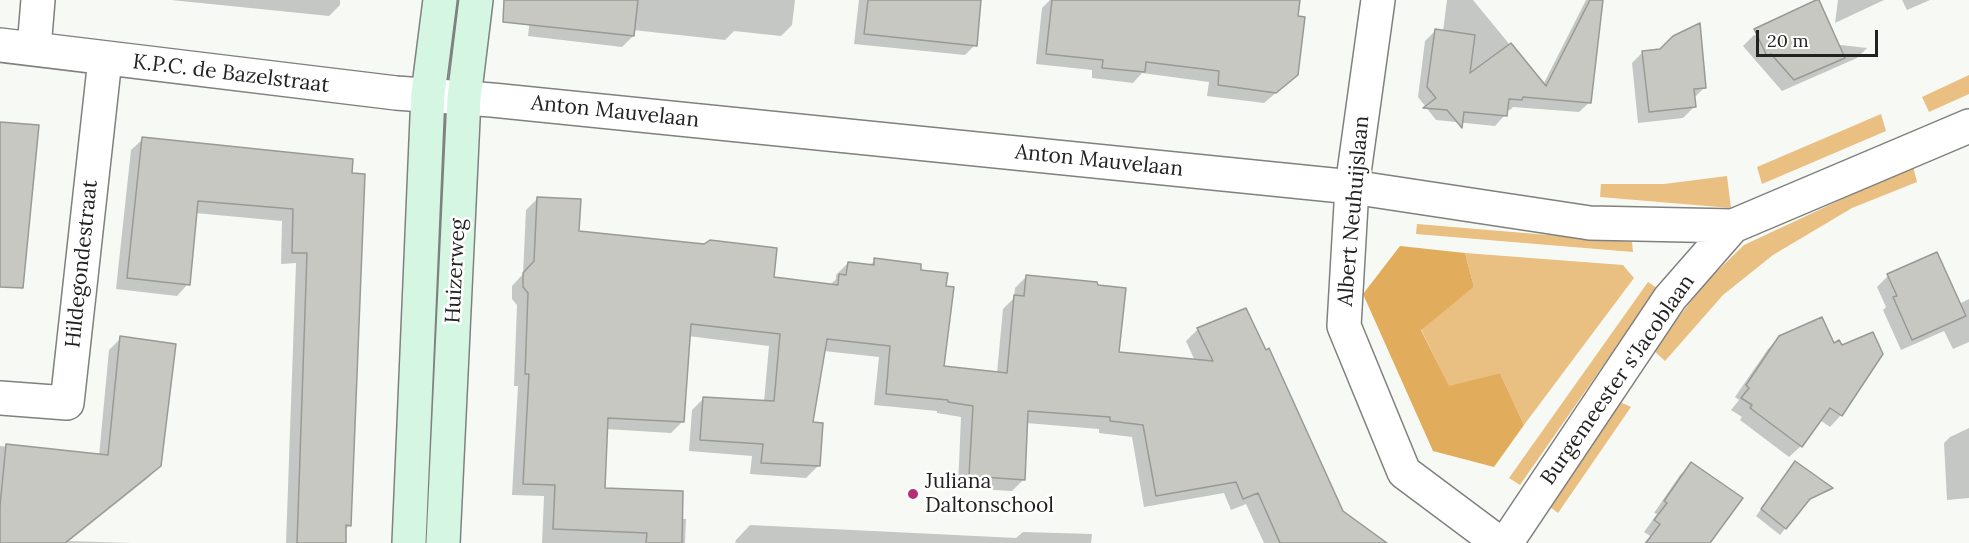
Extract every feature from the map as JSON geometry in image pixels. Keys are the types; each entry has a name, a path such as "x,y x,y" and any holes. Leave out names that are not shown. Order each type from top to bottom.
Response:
{"main road":[{"name":"Huizerweg","path":"409,543 428,94 440,0"},
{"name":"Huizerweg","path":"443,543 464,98 476,0"}],"street":[{"path":"34,48 38,0"},
{"name":"Albert Neuhuijslaan","path":"1378,0 1352,187 1344,326 1404,472 1499,543"},
{"name":"K.P.C. de Bazelstraat","path":"0,45 396,93 464,98"},
{"name":"Hildegondestraat","path":"0,398 67,403 105,59"},
{"name":"Anton Mauvelaan","path":"464,98 1352,187 1590,223 1733,226"},
{"name":"Burgemeester s'Jacoblaan","path":"1506,543 1670,298 1733,226 1969,126"}],"shaded area":[{"path":"1969,75 1969,94 1929,112 1922,97"},
{"path":"1881,114 1886,131 1762,184 1757,167"},
{"path":"1913,166 1917,182 1852,208 1773,255 1723,295 1665,361 1653,350 1706,282 1744,245"},
{"path":"1727,176 1731,208 1600,197 1601,184 1664,184"},
{"path":"1417,224 1632,242 1633,252 1416,234"},
{"path":"1400,246 1465,253 1474,287 1421,330 1449,386 1500,373 1524,425 1494,467 1433,451 1363,294"},
{"path":"1465,253 1623,265 1634,278 1524,425 1500,373 1449,387 1421,329 1474,287"},
{"path":"1648,282 1657,288 1520,485 1509,478"},
{"path":"1620,402 1631,407 1558,513 1549,506"}],"building":[{"path":"504,0 638,0 634,36 503,22"},
{"path":"868,0 981,0 977,46 864,34"},
{"path":"1052,0 1300,0 1298,16 1305,17 1298,75 1276,93 1218,85 1219,71 1146,62 1145,72 1102,68 1103,60 1046,54"},
{"path":"1590,0 1603,0 1591,103 1523,97 1522,100 1509,99 1507,116 1464,112 1462,128 1447,110 1423,108 1436,98 1427,87 1435,29 1475,35 1470,73 1511,43 1546,86"},
{"path":"1819,0 1845,58 1794,80 1771,54 1767,56 1754,29"},
{"path":"1700,23 1706,88 1694,89 1696,107 1649,112 1642,51 1660,49 1673,36"},
{"path":"0,122 39,125 23,288 0,287"},
{"path":"142,137 353,159 352,173 365,174 351,526 346,525 346,543 297,543 307,253 292,253 293,209 198,201 190,285 127,278"},
{"path":"537,197 581,199 579,231 704,244 710,240 777,248 774,277 838,285 839,274 846,275 848,262 874,265 874,258 921,264 921,270 948,273 946,286 954,287 944,366 1007,373 1014,295 1024,296 1026,275 1097,282 1098,285 1126,288 1119,352 1213,361 1197,328 1246,308 1266,350 1269,348 1343,511 1387,543 1280,543 1258,493 1243,499 1236,482 1156,496 1143,425 1110,421 1110,417 1028,411 1025,480 969,476 973,406 948,402 948,400 886,394 890,346 827,339 813,422 823,423 820,466 761,463 763,444 700,440 703,397 774,401 780,334 691,324 684,422 608,418 605,488 683,491 682,543 646,543 647,533 553,529 555,485 523,484 529,374 525,374 528,293 523,287 523,273 534,261"},
{"path":"1937,252 1966,316 1912,340 1893,297 1897,296 1887,274"},
{"path":"1822,317 1834,343 1839,340 1842,345 1873,332 1883,354 1842,416 1830,408 1802,447 1750,408 1752,405 1741,398 1749,388 1746,385 1779,336"},
{"path":"120,336 176,344 161,466 65,543 0,543 0,506 6,444 108,455"},
{"path":"1795,461 1833,488 1810,499 1786,529 1761,509"},
{"path":"1691,462 1743,498 1710,543 1646,543 1660,524 1654,520 1667,503 1664,501"}],"place":[{"name":"Juliana Daltonschool","path":"913,494"}]}
